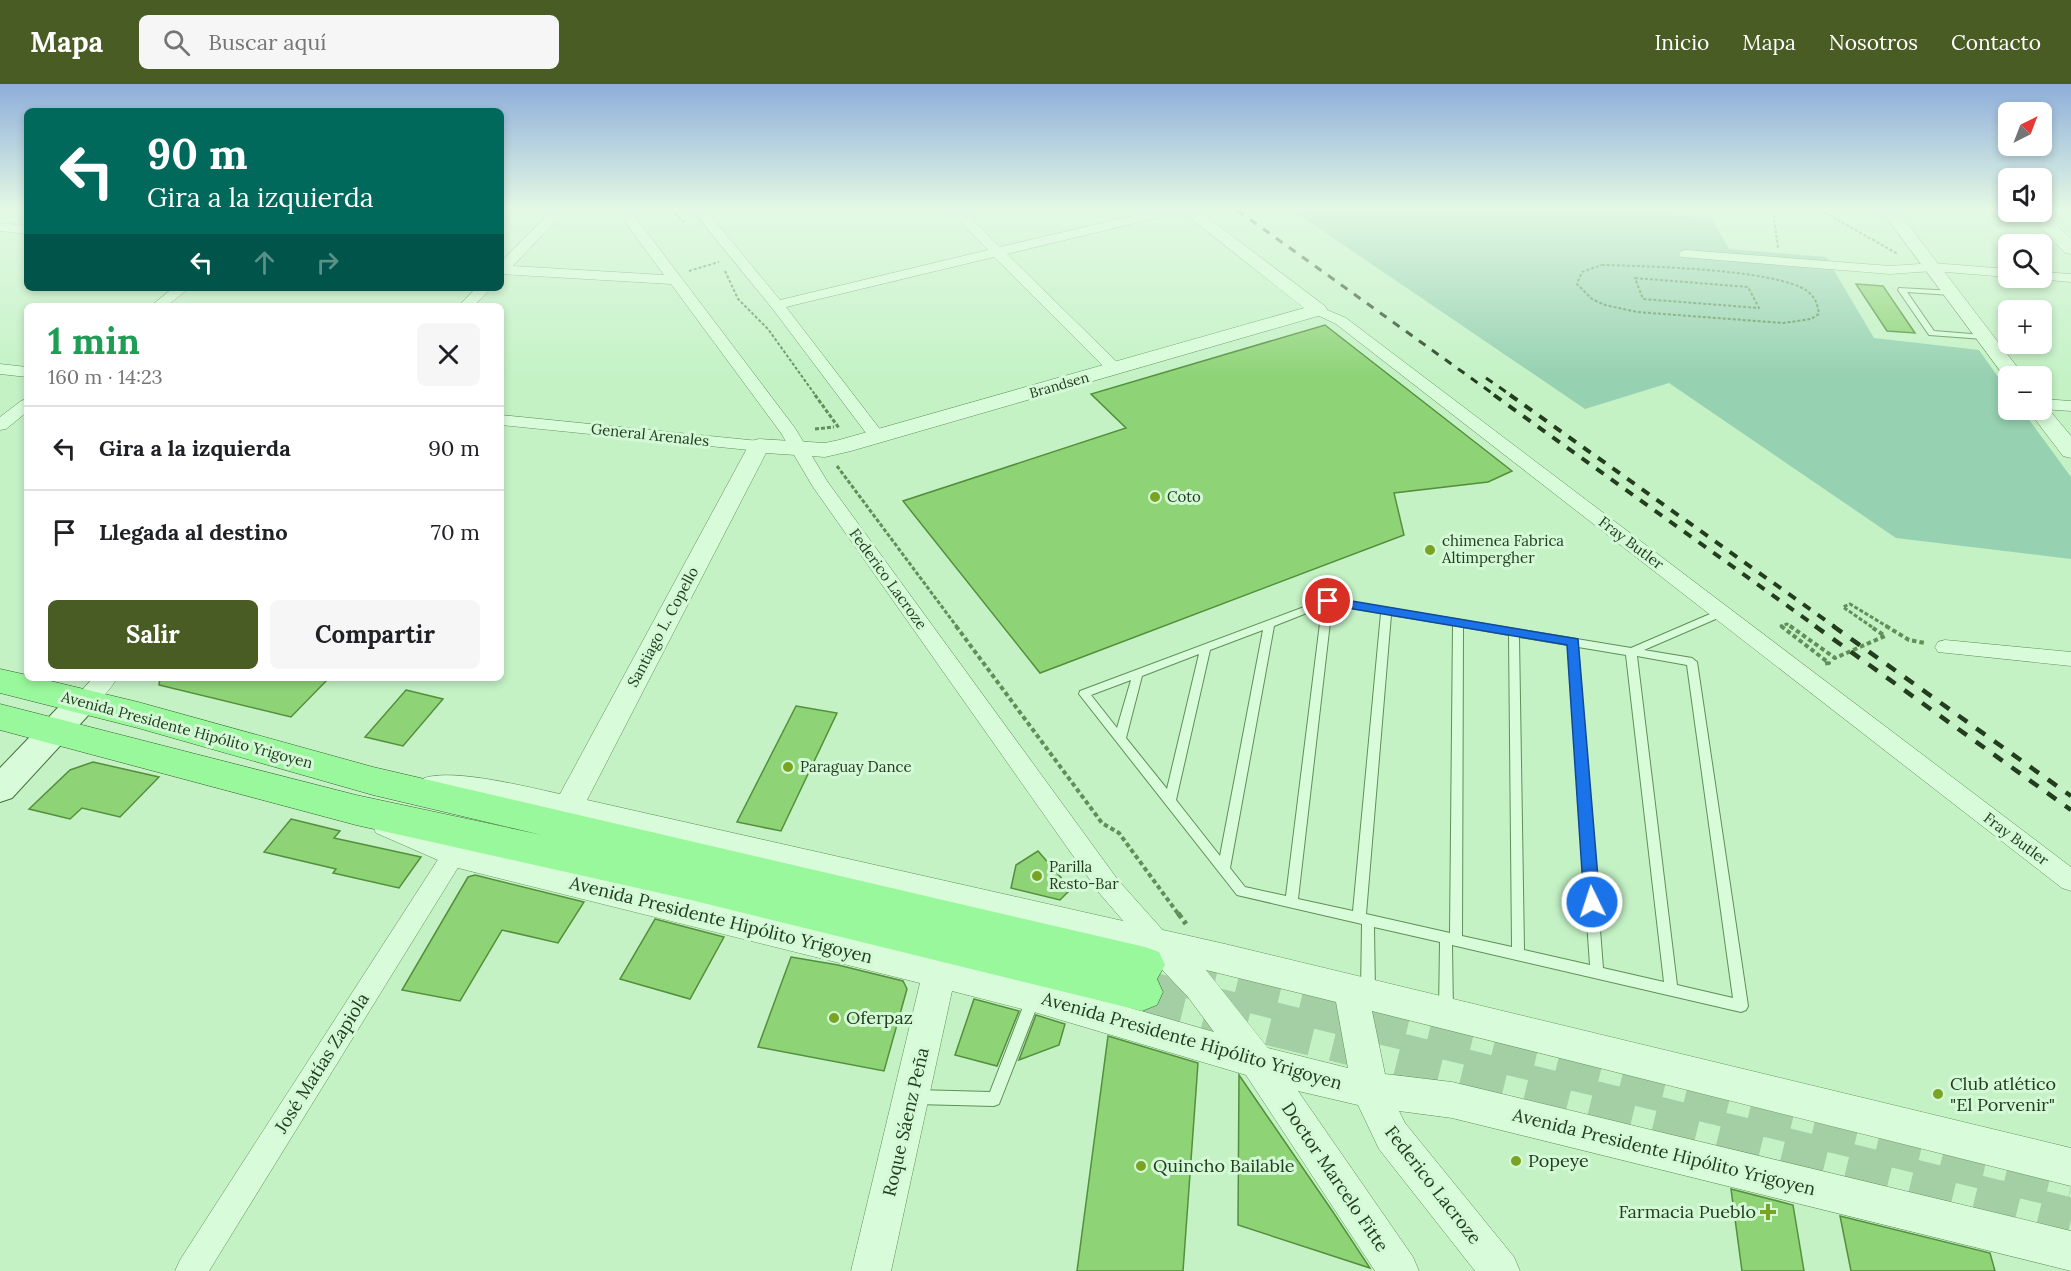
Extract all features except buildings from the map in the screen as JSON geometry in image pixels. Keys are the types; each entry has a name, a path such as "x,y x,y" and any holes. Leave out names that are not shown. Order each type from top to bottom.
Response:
{"main road":[{"name":"Avenida Presidente Hipólito Yrigoyen","path":"0,681 95,690 364,796"},
{"path":"0,789 95,690"},
{"name":"Avenida Presidente Hipólito Yrigoyen","path":"0,717 364,796 704,858 1149,967"}],"street":[{"name":"Federico Lacroze","path":"664,265 789,432 819,483 1108,887 1149,967"},
{"path":"744,265 873,430"},
{"path":"777,305 941,265"},
{"path":"1010,265 1115,369"},
{"name":"Fray Butler","path":"1260,265 1318,310 1350,329 2071,880"},
{"path":"1831,265 1890,270 1933,267 1998,272"},
{"path":"1933,267 2006,366"},
{"path":"504,270 673,277"},
{"path":"2052,277 2071,278"},
{"path":"162,303 178,291"},
{"path":"469,303 481,291"},
{"name":"Brandsen","path":"799,450 825,450 852,444 873,430 1115,369 1318,310"},
{"path":"0,369 24,372"},
{"path":"2052,405 2071,406"},
{"path":"0,425 24,406"},
{"name":"General Arenales","path":"504,420 799,450"},
{"path":"2047,420 2071,452"},
{"name":"Santiago L. Copello","path":"568,808 759,446"},
{"path":"1945,647 2071,659"},
{"name":"Avenida Presidente Hipólito Yrigoyen","path":"364,796 495,792 568,808 1149,967 1359,992 2071,1167"},
{"name":"Avenida Presidente Hipólito Yrigoyen","path":"364,796 454,854 1034,996 1313,1078 1370,1090 1452,1100 2071,1251"},
{"name":"José Matías Zapiola","path":"191,1271 454,854"},
{"name":"Doctor Marcelo Fitte","path":"1149,967 1200,986 1258,1063 1399,1271"},
{"name":"Roque Sáenz Peña","path":"871,1271 913,1096 939,974"},
{"name":"Federico Lacroze","path":"1359,992 1370,1090 1392,1136 1500,1271"}],"lane":[{"path":"1951,293 1902,290 1932,333 1984,337"},
{"path":"1291,902 1328,601"},
{"path":"1328,601 1386,611 1692,662 1741,1006 1241,891 1084,693 1328,601"},
{"path":"1359,992 1386,611"},
{"path":"1631,652 1721,613"},
{"path":"1446,1012 1451,940 1458,623"},
{"path":"1224,869 1269,624"},
{"path":"1514,632 1518,955"},
{"path":"1573,642 1597,973"},
{"path":"1170,800 1206,647"},
{"path":"1631,652 1671,990"},
{"path":"1120,739 1138,673"},
{"path":"913,1096 994,1099 1034,996"}],"path":[{"path":"673,277 706,265"},
{"path":"722,265 729,286 740,303 766,327 852,444"},
{"path":"1601,265 1581,272 1577,278 1577,284 1592,299 1613,307 1637,312 1798,322 1811,319 1819,314 1820,306 1815,298 1805,290 1773,278 1608,265"},
{"path":"693,269 699,279"},
{"path":"1635,278 1748,287 1759,308 1643,299 1635,278"},
{"path":"873,430 838,426 809,429 1102,823 1119,834 1192,932"},
{"path":"1821,665 1828,663 1781,626 1786,624 1835,658 1886,636 1843,607 1850,604 1909,640 1945,647"}],"green space":[{"path":"1374,265 1831,265 1874,338 1979,350 1998,377 1998,420 2029,420 2071,477 2071,559 1896,538 1669,383 1585,409"}],"tunnel":[{"path":"1172,972 2071,1188"},
{"path":"1142,992 2071,1220"}],"railway":[{"path":"1314,265 1496,396"},
{"path":"1486,378 1512,396"},
{"path":"1494,395 1817,627"},
{"path":"1510,395 1835,627"},
{"path":"1815,626 2071,810"},
{"path":"1833,626 2071,796"}],"place":[{"name":"Coto","path":"1155,497"},
{"name":"chimenea Fabrica Altimpergher","path":"1430,550"},
{"name":"Paraguay Dance","path":"788,767"},
{"name":"Parilla Resto-Bar","path":"1037,876"},
{"name":"Oferpaz","path":"834,1018"},
{"name":"Club atlético \"El Porvenir\"","path":"1938,1094"},
{"name":"Popeye","path":"1516,1161"},
{"name":"Quincho Bailable","path":"1141,1166"},
{"name":"Farmacia Pueblo","path":"1768,1212"}],"route":[{"path":"1328,601 1573,642 1592,902"}]}
